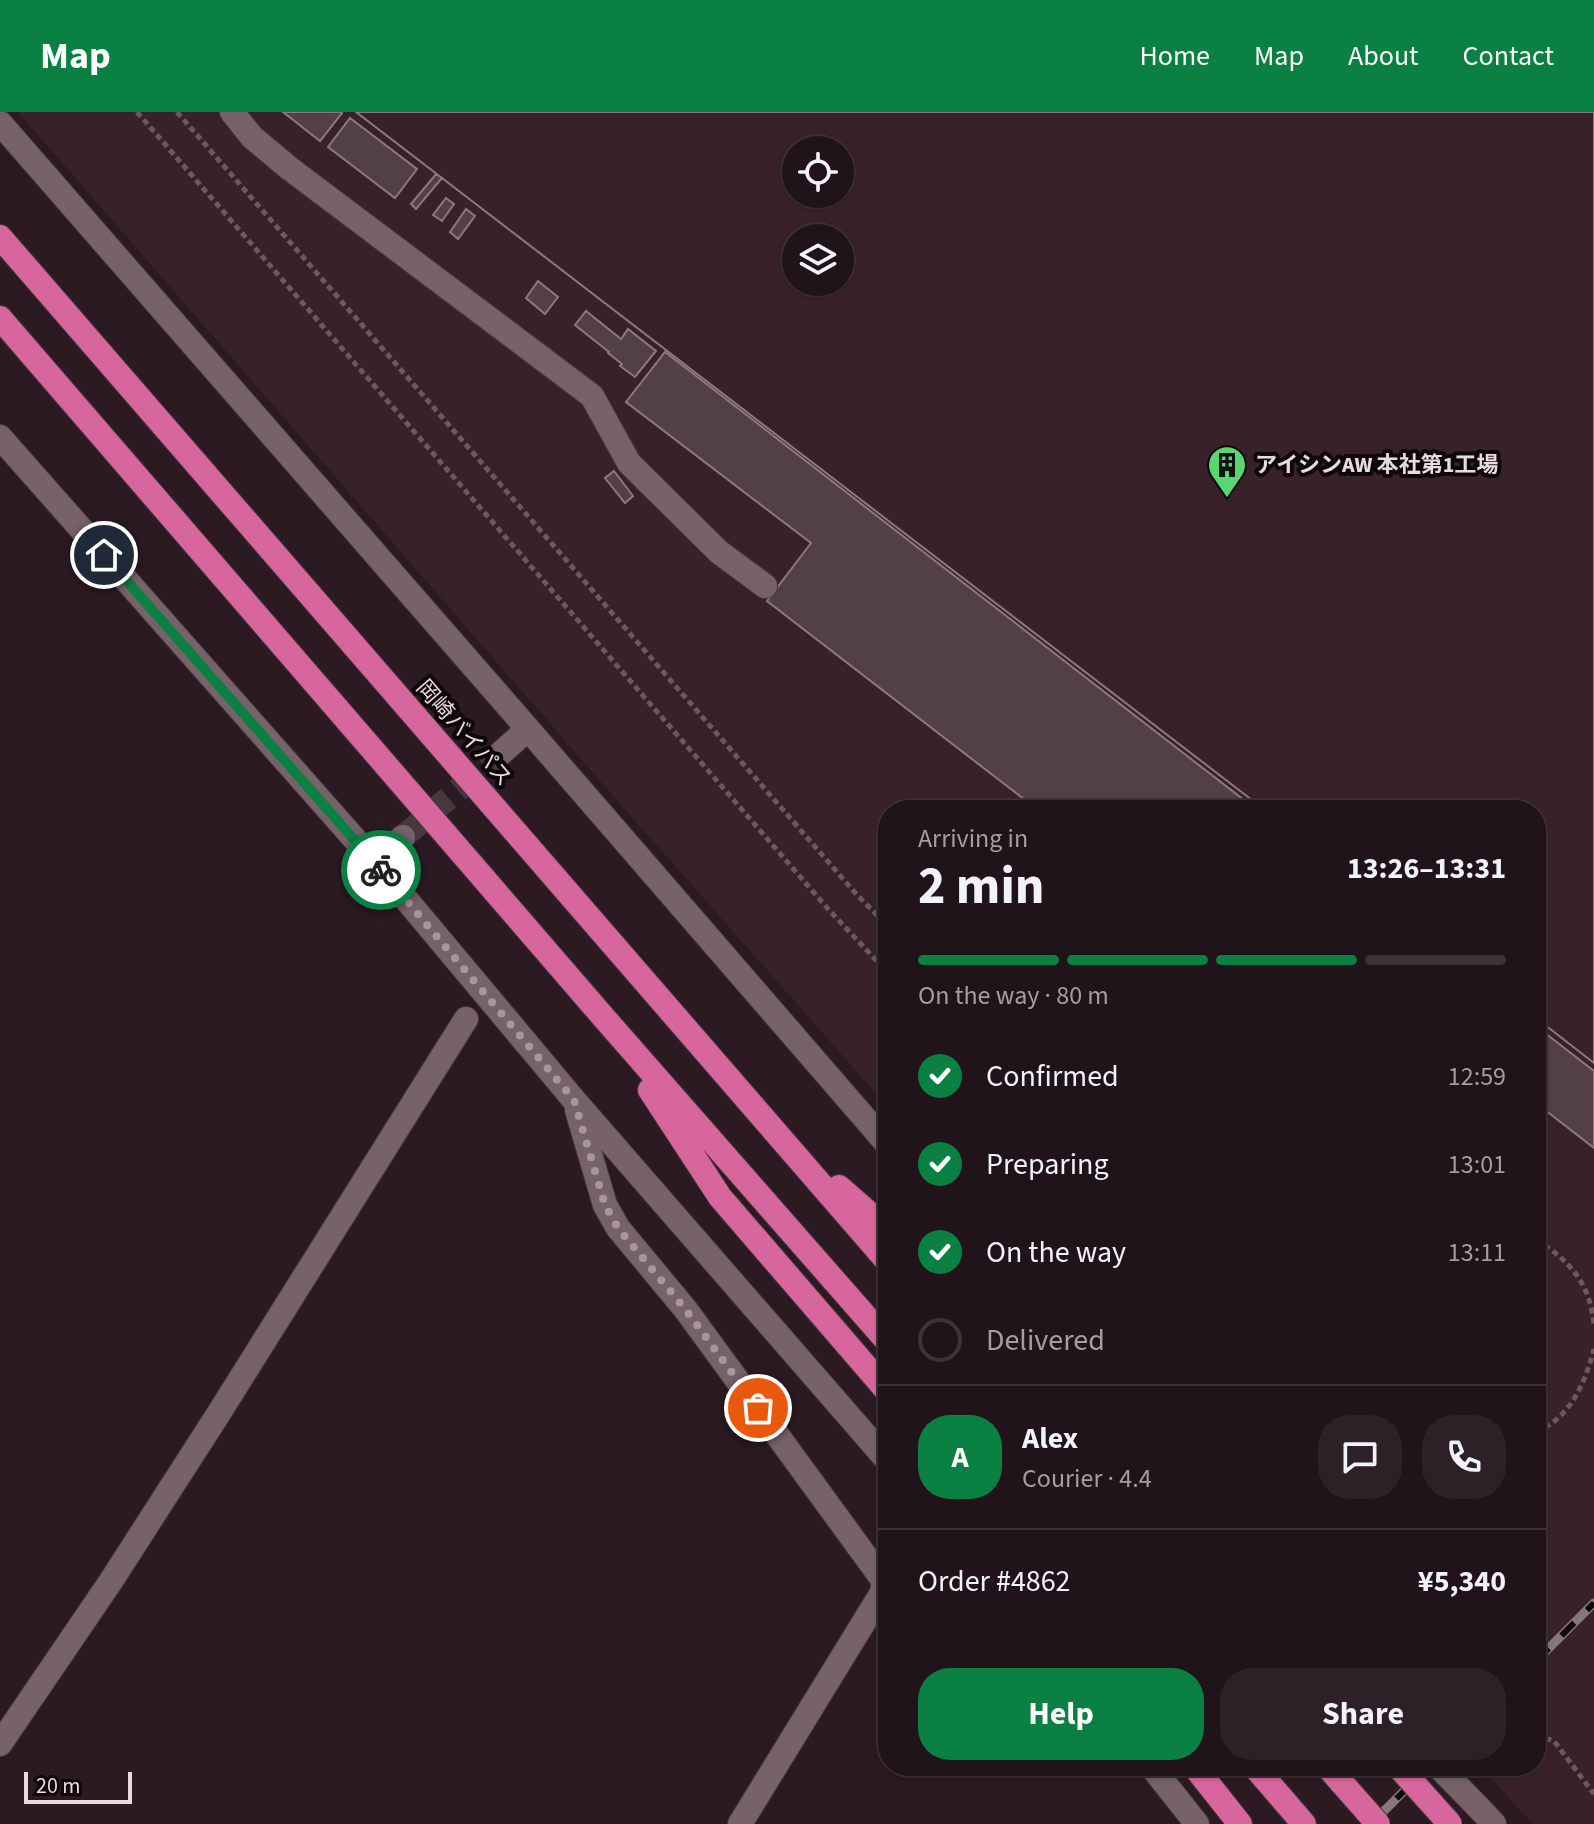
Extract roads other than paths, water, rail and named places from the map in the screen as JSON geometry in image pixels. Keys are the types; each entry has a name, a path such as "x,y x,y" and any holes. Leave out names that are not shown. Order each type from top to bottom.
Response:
{"highway":[{"name":"岡崎バイパス","path":"0,237 878,1250"},
{"path":"0,318 878,1331"},
{"path":"605,1019 720,1197 878,1380"},
{"path":"777,1134 878,1221"},
{"path":"1202,1776 1240,1824"},
{"path":"1263,1776 1303,1823"},
{"path":"1336,1776 1378,1824"},
{"path":"1407,1776 1450,1824"}],"street":[{"path":"232,112 252,137 289,168 592,396 629,463 719,552 765,586"},
{"path":"0,123 878,1133"},
{"path":"0,437 374,861 574,1100 878,1450"},
{"path":"501,753 528,729"},
{"path":"374,861 403,837"},
{"path":"0,1744 211,1426 466,1019"},
{"path":"574,1100 605,1205 618,1228 686,1310 878,1573"},
{"path":"740,1824 878,1599"},
{"path":"1159,1776 1197,1824"},
{"path":"1448,1776 1486,1816"}],"tunnel":[{"path":"403,837 501,753"}],"railway":[{"path":"1546,1651 1594,1603"},
{"path":"1371,1824 1419,1776"}],"place":[{"name":"アイシンAW 本社第1工場","path":"1227,499"}]}
